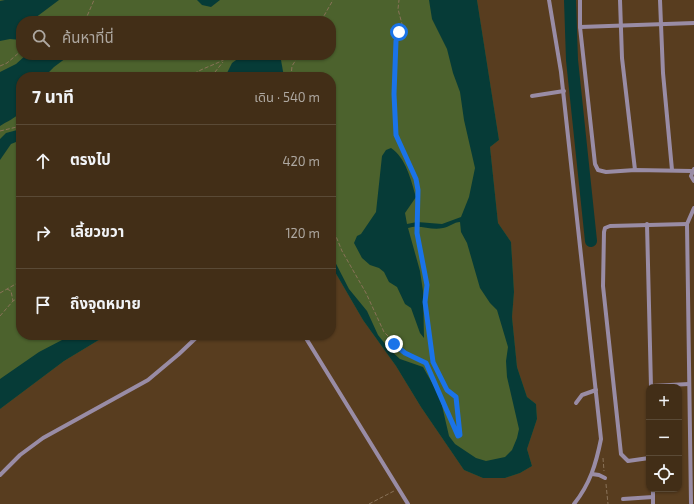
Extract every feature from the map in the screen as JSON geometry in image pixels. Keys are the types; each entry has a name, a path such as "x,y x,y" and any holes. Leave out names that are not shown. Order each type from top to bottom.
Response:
{"street":[{"path":"549,0 564,91 601,439 592,474 584,492 574,504"},
{"path":"580,0 580,27 595,164 598,170 606,172 635,170 693,170 691,176 694,181"},
{"path":"620,0 624,80 635,170"},
{"path":"660,0 663,73 672,170"},
{"path":"580,27 694,23"},
{"path":"532,96 564,91"},
{"path":"691,503 687,224 694,208"},
{"path":"646,458 628,461 621,454 603,286 605,228 610,226 647,224 687,224"},
{"path":"647,224 652,384"},
{"path":"0,475 20,455 43,438 148,380 194,340"},
{"path":"307,340 408,504"},
{"path":"682,384 689,384"},
{"path":"576,403 582,395 596,390"},
{"path":"592,474 605,478"},
{"path":"653,492 653,504"},
{"path":"623,499 653,497"}],"path":[{"path":"87,16 94,0"},
{"path":"323,16 333,0"},
{"path":"336,236 342,251 366,293 384,332 405,353 426,363 440,393 452,427 458,436 460,435 456,397 447,390 433,362 425,302 427,285 417,233 418,190 416,179 396,135 394,94 396,41 402,24 398,9 399,0"},
{"path":"0,66 7,63 16,55"},
{"path":"291,72 292,66 296,60"},
{"path":"198,72 223,61"},
{"path":"215,72 223,61"},
{"path":"0,131 16,127"},
{"path":"0,293 16,284"},
{"path":"6,289 11,291 13,301"},
{"path":"0,316 16,299"},
{"path":"369,504 398,489"}],"green space":[{"path":"0,0 477,0 499,140 490,147 498,223 511,242 514,292 512,317 517,367 527,397 536,404 537,419 527,449 532,466 520,473 505,478 483,478 464,470 421,407 396,366 363,320 336,274 336,72 16,72 16,340 99,340 64,361 0,409"}],"water":[{"path":"59,0 38,16 16,16 16,40 0,41 0,1"},
{"path":"197,0 220,0 211,7 202,5"},
{"path":"429,0 477,0 499,140 490,147 498,223 511,242 514,292 512,317 517,367 527,397 536,404 537,419 527,449 532,466 520,473 505,478 483,478 464,470 421,407 396,366 363,320 336,274 336,264 349,289 367,311 378,335 390,350 400,359 423,367 440,397 449,436 455,444 476,458 486,461 505,457 512,450 519,429 507,377 506,361 508,347 497,310 490,303 480,288 467,243 461,232 460,222 439,229 417,227 408,228 420,271 423,291 424,338 420,333 411,308 405,304 397,287 389,282 384,272 379,268 370,265 362,258 354,243 357,236 361,234 376,212 382,156 386,150 391,148 401,157 410,177 416,197 405,213 407,224 417,222 442,224 461,217 469,197 475,168 464,120 460,92 453,73 447,49 432,19"},
{"path":"20,60 63,60 49,72 16,72 16,116 0,126 0,72"},
{"path":"236,60 281,60 283,72 228,72 232,63"},
{"path":"16,130 16,142 11,144 0,160 0,139 6,133"},
{"path":"62,340 99,340 64,361 0,409 0,379 39,352"}],"waterway":[{"path":"570,0 572,60 591,241"}],"route":[{"path":"394,344 405,353 426,363 440,393 452,427 458,436 460,435 461,432 458,422 456,397 447,390 433,362 425,302 427,285 417,233 418,190 416,179 396,135 394,120 394,94 396,41 399,32"}]}
